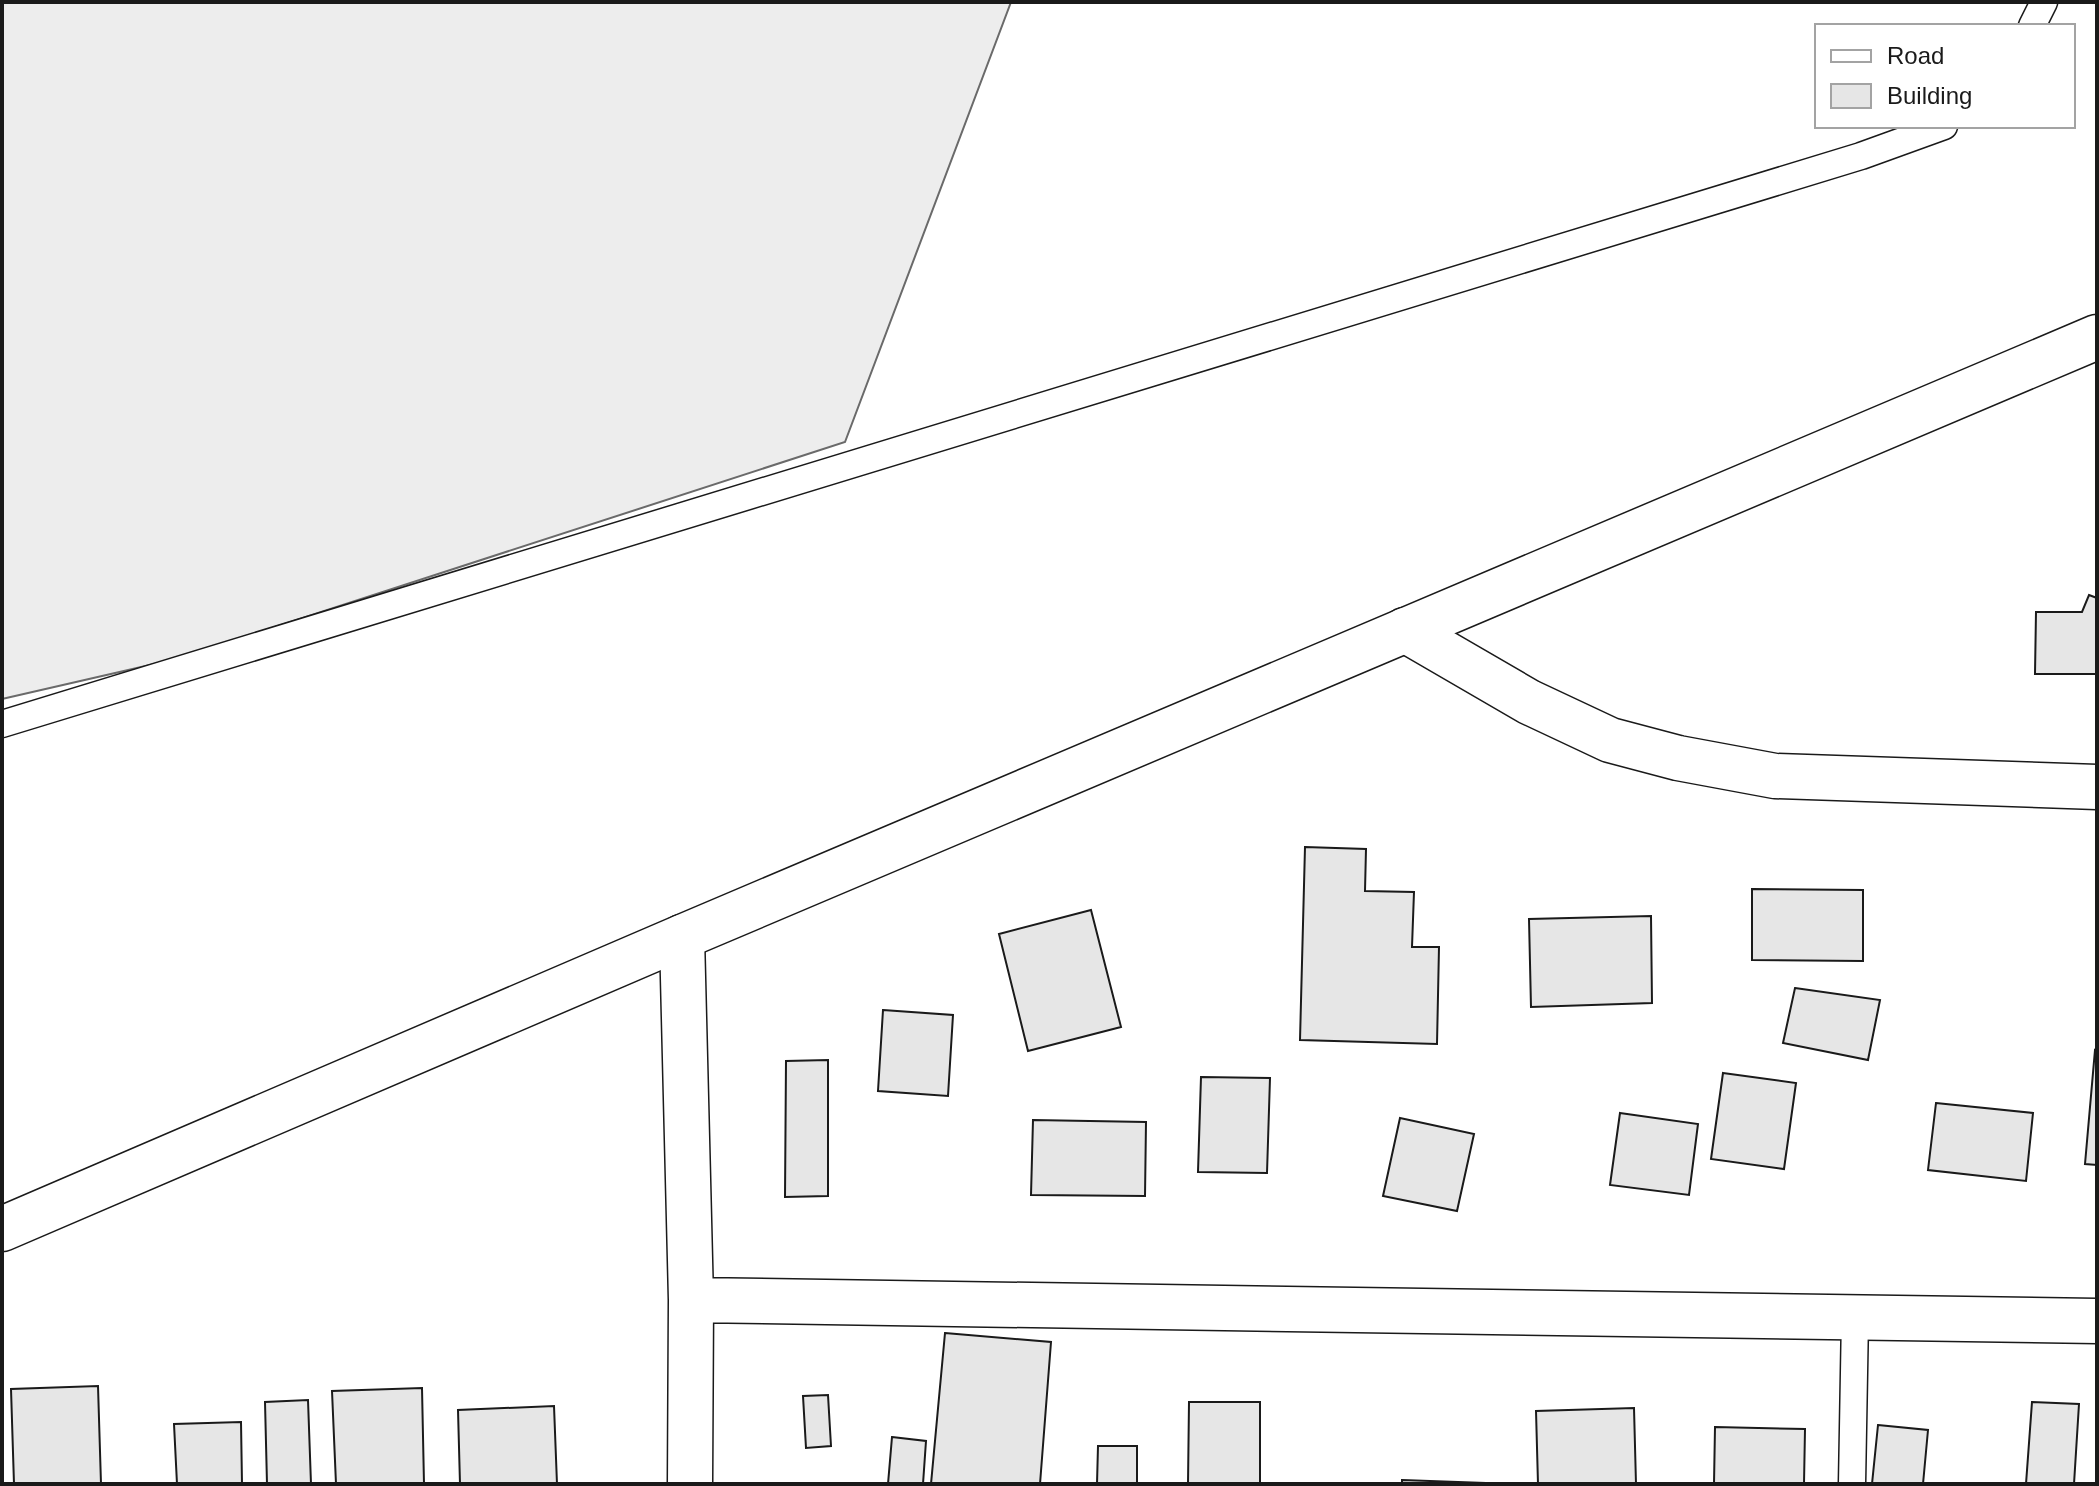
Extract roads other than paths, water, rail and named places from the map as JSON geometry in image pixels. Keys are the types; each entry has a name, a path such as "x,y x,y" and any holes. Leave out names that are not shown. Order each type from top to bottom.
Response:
{"main road":[{"path":"2,1229 2097,337"},
{"path":"1405,630 1543,708 1610,740 1678,758 1775,776 2097,787"},
{"path":"682,937 691,1300 690,1484"},
{"path":"691,1300 2097,1321"}],"lane":[{"path":"2033,24 2044,2"},
{"path":"2,724 1846,161 1938,128"},
{"path":"1852,1484 1855,1317"}]}
